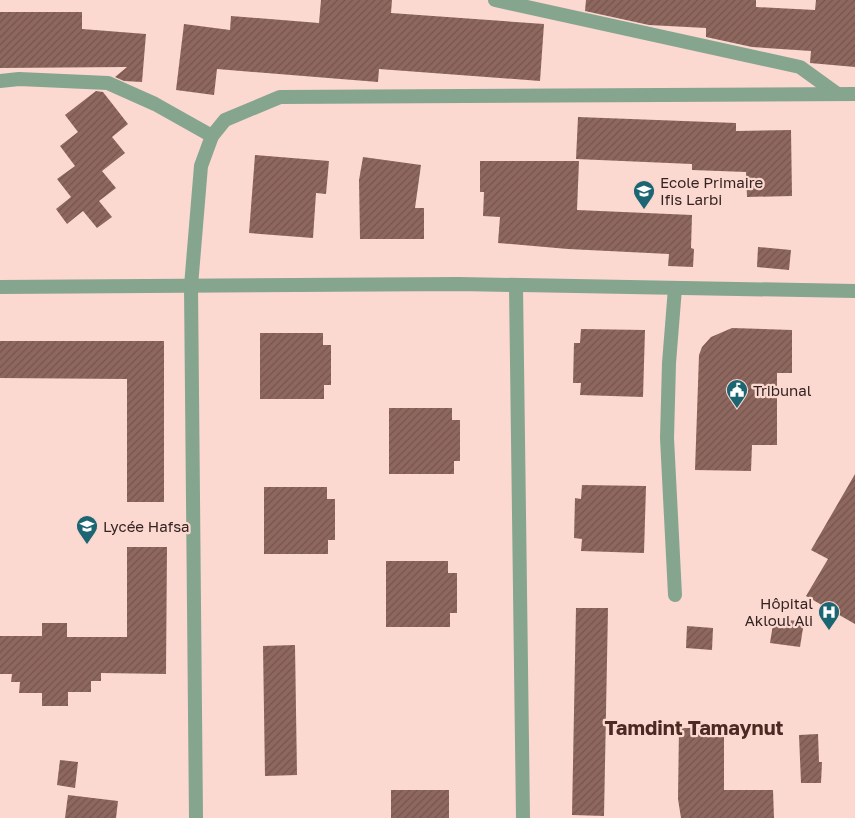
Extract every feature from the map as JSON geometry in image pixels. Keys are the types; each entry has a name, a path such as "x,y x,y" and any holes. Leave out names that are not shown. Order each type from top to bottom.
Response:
{"street":[{"path":"495,0 800,67 836,94"},
{"path":"0,80 20,79 108,83 155,104 212,136"},
{"path":"196,818 191,286 201,166 212,136 225,120 280,97 855,94"},
{"path":"0,287 449,284 855,291"},
{"path":"516,286 522,818"},
{"path":"675,288 669,363 667,438 675,595"}],"building":[{"path":"321,0 392,0 391,13 544,24 540,81 379,69 378,82 217,69 214,95 176,90 184,24 230,30 231,16 319,23"},
{"path":"586,0 756,0 756,7 815,10 816,0 855,0 855,67 810,63 811,51 752,47 706,37 706,28 649,25 585,11"},
{"path":"0,12 82,12 82,29 146,34 142,82 124,81 115,77 127,67 0,68"},
{"path":"96,91 103,92 128,124 112,137 125,153 102,171 116,188 99,201 112,217 97,228 83,211 67,224 56,209 71,197 57,179 75,166 60,146 78,132 65,115"},
{"path":"578,117 736,123 736,131 791,130 792,196 747,197 746,172 692,170 692,164 576,159"},
{"path":"255,155 329,161 326,194 316,193 313,238 249,233"},
{"path":"363,157 421,165 415,208 424,208 424,239 360,239 359,180"},
{"path":"480,161 579,161 577,210 692,215 691,248 694,249 693,267 668,266 669,254 498,243 500,217 483,216 484,192 480,192"},
{"path":"758,247 791,250 789,270 757,267"},
{"name":"Tribunal","path":"732,328 792,330 792,373 777,373 777,445 752,445 751,471 695,470 699,355 702,347 711,337"},
{"path":"581,329 645,330 643,397 580,395 581,383 573,383 574,343 580,343"},
{"path":"260,333 323,333 323,345 331,345 331,385 324,385 324,399 260,399"},
{"path":"0,341 164,341 164,502 127,502 127,379 0,378"},
{"path":"389,408 452,408 452,420 460,420 460,461 454,461 454,474 389,474"},
{"path":"855,474 855,624 806,596 828,559 811,550"},
{"path":"582,485 646,486 644,553 581,551 582,539 574,538 575,498 581,499"},
{"path":"264,487 327,487 327,499 335,499 335,540 328,540 328,554 264,554"},
{"path":"127,547 167,547 166,674 101,673 101,681 91,681 91,692 68,692 68,706 42,706 42,693 19,693 20,682 11,682 12,674 0,674 0,636 42,636 42,623 67,623 67,637 127,637"},
{"path":"386,561 448,561 448,573 457,573 457,613 450,613 450,627 386,627"},
{"path":"576,608 608,608 604,816 572,815"},
{"path":"774,618 804,622 800,647 770,643"},
{"path":"687,626 713,628 712,650 686,648"},
{"path":"295,645 297,775 265,776 263,646"},
{"path":"679,728 724,728 724,790 773,790 774,818 681,818 678,799"},
{"path":"818,734 819,762 822,762 821,783 801,783 799,735"},
{"path":"60,760 78,762 75,788 57,785"},
{"path":"391,790 449,790 449,818 391,818"},
{"path":"68,795 118,801 116,818 65,818"}],"place":[{"name":"Ecole Primaire Ifis Larbi","path":"644,210"},
{"name":"Tribunal","path":"737,409"},
{"name":"Lycée Hafsa","path":"87,545"},
{"name":"Hôpital Akloul Ali","path":"829,631"}],"district":[{"name":"Tamdint Tamaynut","path":"694,727"}]}
